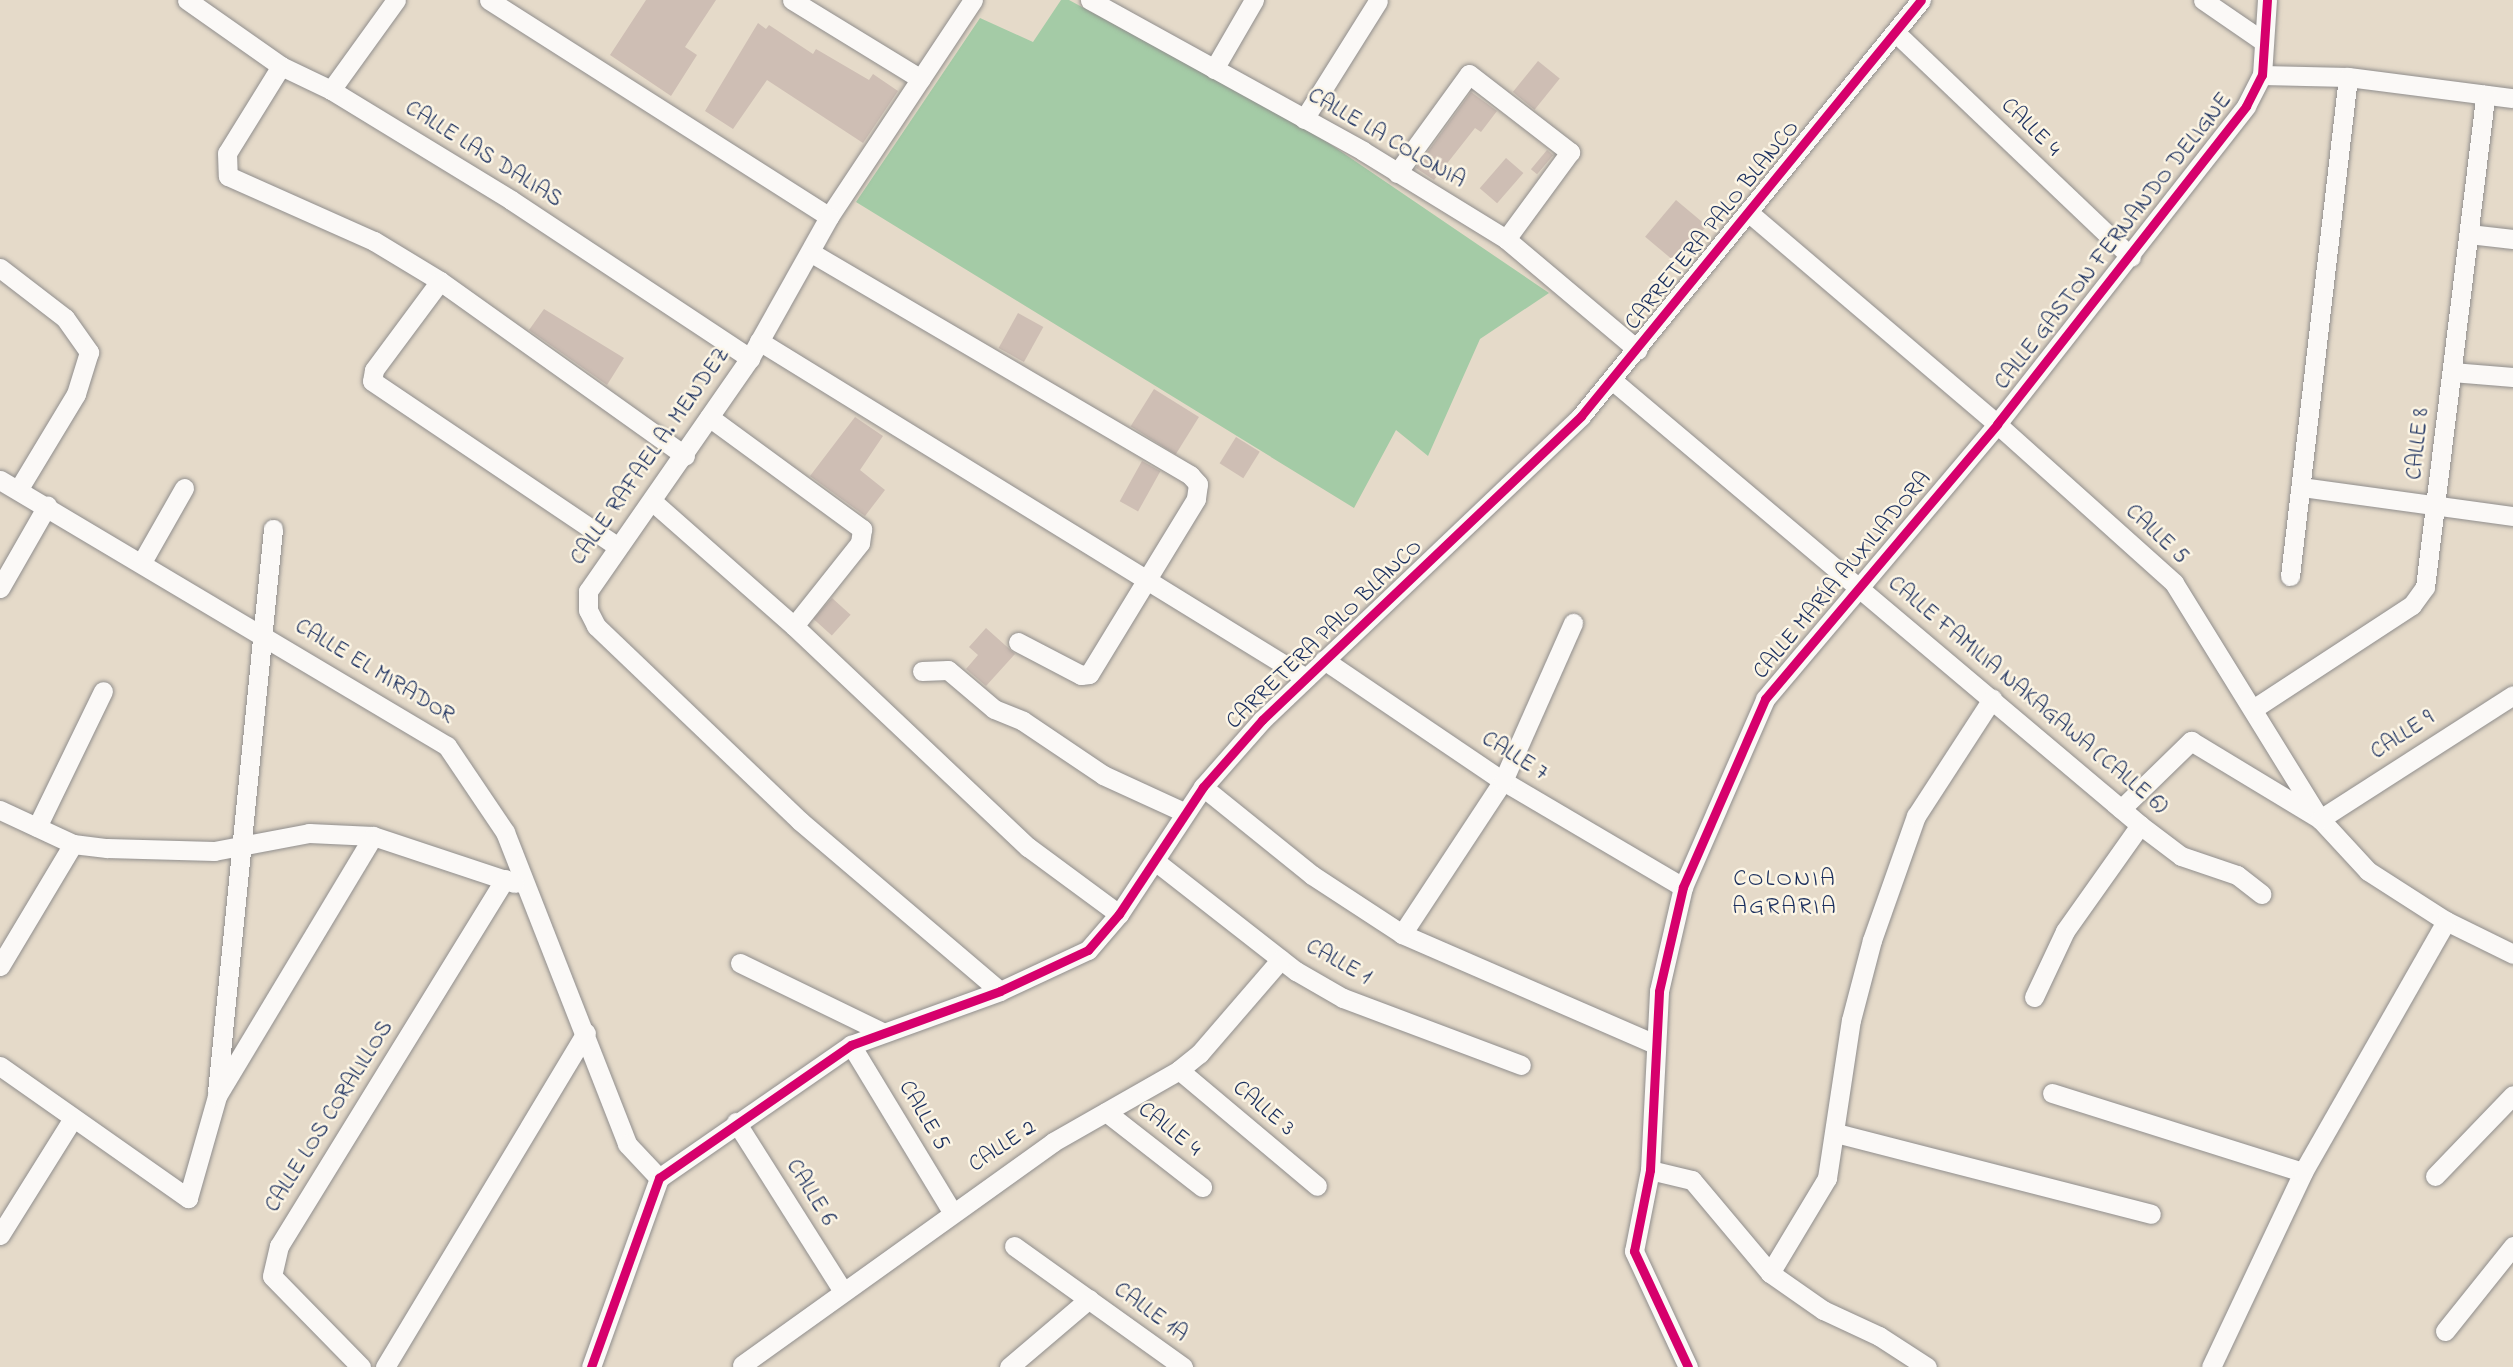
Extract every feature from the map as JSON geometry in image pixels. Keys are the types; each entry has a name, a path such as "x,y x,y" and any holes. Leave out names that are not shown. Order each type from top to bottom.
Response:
{"street":[{"name":"CALLE LAS DALIAS","path":"187,0 281,66 331,90 755,350 1306,678"},
{"path":"331,90 396,0"},
{"path":"489,0 829,217"},
{"path":"792,0 921,79"},
{"name":"CALLE RAFAEL A. MENDEZ","path":"973,0 829,217 755,350 685,456 617,546 588,591 588,610 596,626 800,821 1000,991"},
{"name":"CALLE LA COLONIA","path":"1090,0 1124,8 1214,69 1507,239 1638,350"},
{"path":"1214,69 1254,0"},
{"name":"CARRETERA PALO BLANCO","path":"659,1178 736,1122 851,1045 1000,991 1088,950 1119,914 1203,787 1324,660 1581,416 1638,350 1921,0"},
{"path":"2203,0 2264,43"},
{"name":"CALLE GASTON FERNANDO DELIGNE","path":"1997,424 2131,257 2246,106 2262,75 2267,0"},
{"path":"1304,119 1378,1"},
{"name":"CALLE 4","path":"1896,34 2131,257"},
{"path":"281,66 227,153 228,176 374,241 440,281 685,456"},
{"path":"1397,173 1465,74 1469,74 1570,152 1507,239"},
{"path":"2262,75 2348,77 2513,98"},
{"path":"2290,576 2348,77"},
{"name":"CALLE 8","path":"2253,709 2420,598 2437,508 2485,95"},
{"name":"CALLE 5","path":"1748,212 1997,424 2174,583 2320,818 2368,871 2446,921 2513,954"},
{"path":"2469,234 2513,239"},
{"path":"810,252 1190,475 1198,484 1196,499 1089,674 1081,675 1018,642"},
{"path":"0,268 65,318 89,352 76,394 18,490"},
{"path":"440,281 374,370 372,381 617,546"},
{"path":"2452,372 2513,377"},
{"name":"CALLE FAMILIA NAKAGAWA (CALLE 6)","path":"1612,380 2140,825 2181,856 2237,875 2262,894"},
{"path":"709,417 862,529 860,543 794,626"},
{"name":"CALLE MARÍA AUXILIADORA","path":"1688,1367 1634,1251 1650,1170 1653,1044 1659,991 1683,887 1765,699 1997,424"},
{"name":"CALLE EL MIRADOR","path":"0,480 261,632 447,746 505,832 586,1033 627,1144 659,1178"},
{"path":"2301,487 2437,508 2513,516"},
{"path":"142,562 184,488"},
{"path":"652,501 794,626 1028,846 1119,914"},
{"path":"0,589 47,506"},
{"path":"0,1066 188,1198 217,1096 273,529"},
{"path":"1402,934 1503,781 1573,624"},
{"name":"CALLE 7","path":"1324,660 1503,781 1683,887"},
{"path":"922,671 948,670 994,709 1023,721 1103,775 1184,812"},
{"path":"37,827 103,691"},
{"name":"CALLE 9","path":"2320,818 2513,695"},
{"path":"1770,1273 1827,1178 1836,1133 1851,1020 1872,940 1916,816 1992,699"},
{"path":"2121,809 2191,741 2320,818"},
{"path":"1203,787 1312,875 1402,934 1653,1044"},
{"path":"0,810 73,844 214,850 309,833 373,836 528,889"},
{"path":"2034,997 2065,931 2140,825"},
{"path":"217,1096 373,836"},
{"path":"0,966 73,844"},
{"name":"CALLE 1","path":"1155,861 1281,959 1343,998 1521,1065"},
{"name":"CALLE LOS CORALILLOS","path":"361,1367 272,1276 279,1246 505,879"},
{"path":"2211,1367 2303,1172 2446,921"},
{"name":"CALLE 2","path":"742,1365 1052,1142 1179,1070 1199,1054 1281,959"},
{"path":"740,963 882,1032"},
{"path":"385,1367 586,1033"},
{"name":"CALLE 5","path":"851,1045 952,1212"},
{"name":"CALLE 3","path":"1179,1070 1317,1186"},
{"path":"2052,1093 2303,1172"},
{"path":"2435,1176 2513,1095"},
{"name":"CALLE 4","path":"1106,1112 1202,1187"},
{"path":"0,1235 73,1118"},
{"name":"CALLE 6","path":"736,1122 843,1291"},
{"path":"1836,1133 2151,1214"},
{"path":"1650,1170 1692,1180 1770,1273 1824,1310 1927,1367"},
{"path":"591,1367 659,1178"},
{"name":"CALLE 1A","path":"1014,1246 1183,1367"},
{"path":"2445,1331 2513,1246"},
{"name":"CALLE 1A","path":"1009,1367 1089,1299"}],"green space":[{"path":"1061,0 1069,0 1305,127 1549,293 1480,339 1428,456 1396,430 1354,508 856,202 980,18 1033,42"}],"building":[{"path":"646,0 716,0 685,47 697,55 671,96 610,55"},
{"path":"758,23 766,29 769,25 813,54 816,49 869,80 873,74 898,91 863,143 767,80 733,129 705,111"},
{"path":"1538,61 1560,79 1535,110 1513,92"},
{"path":"1471,92 1497,111 1481,132 1475,128 1434,180 1416,168"},
{"path":"1547,150 1553,155 1537,174 1531,169"},
{"path":"1506,158 1523,173 1497,203 1480,188"},
{"path":"1676,200 1707,226 1676,262 1645,237"},
{"path":"544,309 624,358 607,385 529,330"},
{"path":"1018,313 1043,327 1024,362 999,348"},
{"path":"1154,389 1199,417 1176,454 1131,426"},
{"path":"855,417 883,436 860,470 885,490 865,516 810,476"},
{"path":"1236,437 1260,452 1243,478 1220,463"},
{"path":"1142,461 1160,471 1138,511 1120,501"},
{"path":"832,598 851,615 832,636 813,619"},
{"path":"986,628 1015,654 986,686 966,669 978,655 969,647"}],"cycle path":[{"path":"591,1367 659,1178 851,1045 1000,991 1088,950 1119,914 1203,787 1262,720 1581,416 1921,0"},
{"path":"1688,1367 1634,1251 1650,1170 1659,991 1683,887 1765,699 1997,424 2246,106 2262,75 2267,0"}],"district":[{"name":"COLONIA AGRARIA","path":"1785,894"}]}
